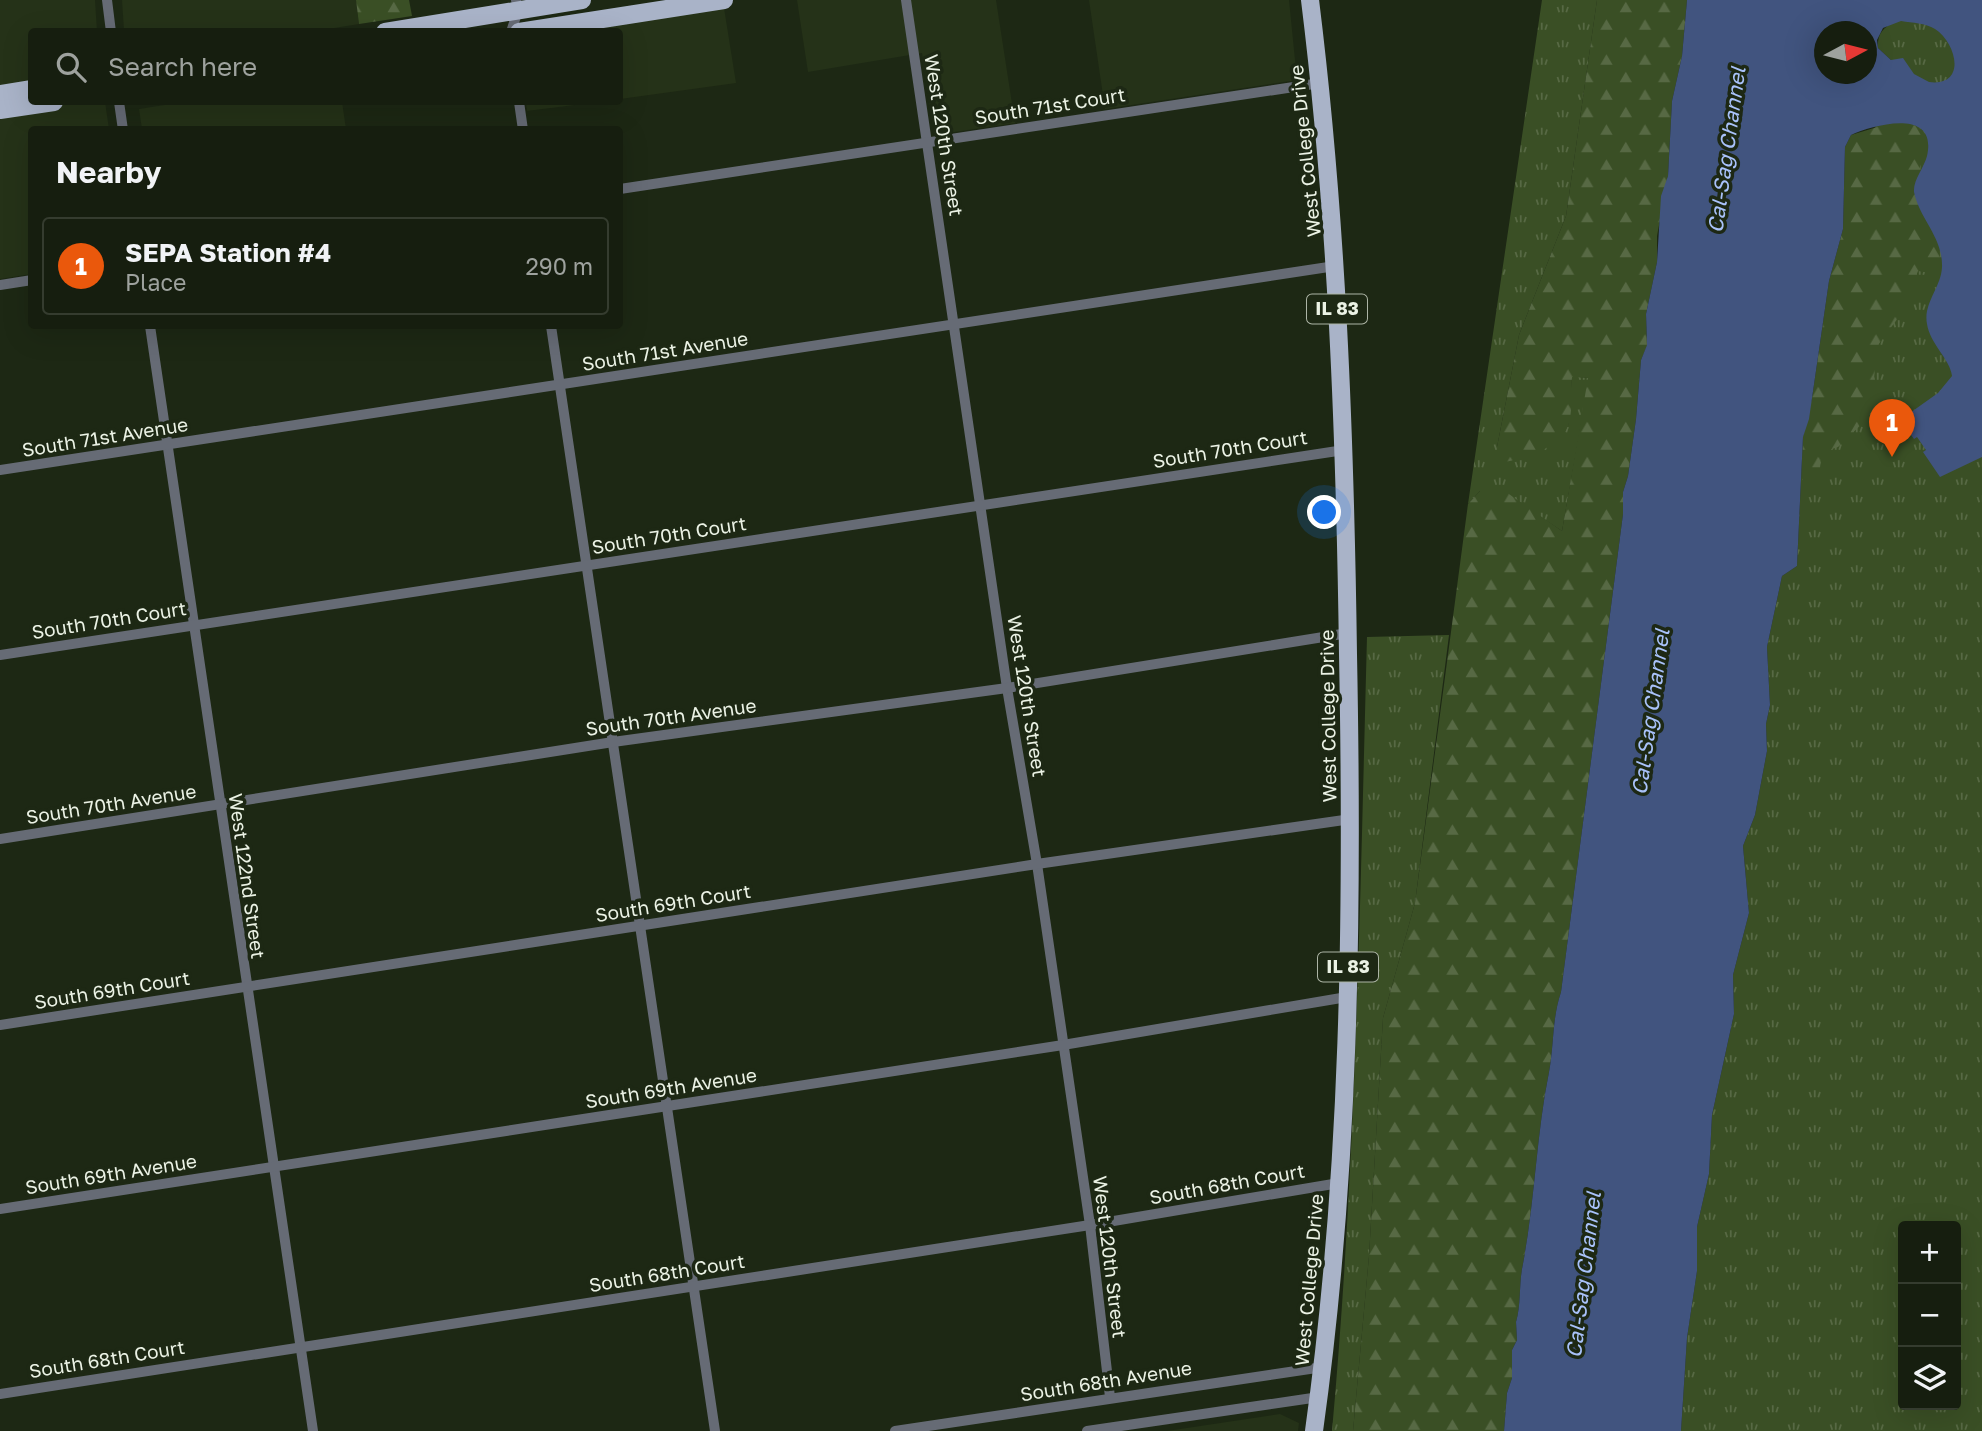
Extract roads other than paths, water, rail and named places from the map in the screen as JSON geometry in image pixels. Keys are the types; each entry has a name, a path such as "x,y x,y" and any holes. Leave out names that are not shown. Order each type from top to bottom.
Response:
{"main road":[{"path":"405,28 517,5 582,0"},
{"path":"545,28 724,0"},
{"name":"West College Drive","path":"1310,0 1320,83 1335,266 1344,450 1351,819 1339,1183 1323,1367 1314,1431"},
{"path":"0,94 28,90"},
{"path":"0,110 34,105"}],"street":[{"path":"107,0 110,28"},
{"name":"West 120th Street","path":"906,0 956,323 1007,688 1037,864 1090,1225 1110,1397"},
{"path":"511,28 517,5"},
{"name":"South 71st Court","path":"623,189 1320,83"},
{"path":"119,105 122,126"},
{"path":"519,105 522,126"},
{"name":"South 71st Avenue","path":"0,470 1335,266"},
{"path":"0,285 28,281"},
{"name":"West 122nd Street","path":"150,329 245,987 313,1431"},
{"path":"551,329 715,1431"},
{"name":"South 70th Court","path":"0,655 1344,450"},
{"name":"South 70th Avenue","path":"0,839 612,742 1007,688 1348,634"},
{"name":"South 69th Court","path":"0,1025 1037,864 1351,819"},
{"name":"South 69th Avenue","path":"0,1209 1063,1045 1347,997"},
{"name":"South 68th Court","path":"0,1394 1090,1225 1339,1183"},
{"name":"South 68th Avenue","path":"897,1431 1323,1367"},
{"path":"1087,1431 1319,1397"}],"water":[{"name":"Cal-Sag Channel","path":"1687,0 1982,0 1982,457 1940,477 1923,452 1926,450 1917,437 1914,439 1900,420 1938,393 1952,376 1932,338 1926,316 1942,267 1939,247 1914,192 1915,183 1927,156 1928,141 1923,131 1914,125 1901,123 1861,131 1851,135 1845,147 1843,229 1829,281 1809,419 1803,437 1797,566 1782,576 1767,647 1770,705 1766,724 1767,751 1755,815 1743,846 1749,913 1733,975 1734,1014 1712,1115 1709,1174 1697,1227 1697,1271 1687,1338 1681,1431 1504,1431 1507,1393 1512,1378 1512,1350 1517,1340 1516,1322 1521,1275 1541,1120 1561,992 1623,514 1623,492 1628,476 1636,419 1641,360 1647,345 1646,314 1657,262 1661,196 1668,176 1672,101 1682,56","holes":["1901,21 1935,29 1943,36 1953,53 1953,71 1949,78 1941,82 1929,82 1914,74 1903,58 1891,60 1878,48 1877,40 1883,28"]}],"place":[{"name":"SEPA Station #4","path":"1892,457"}]}
